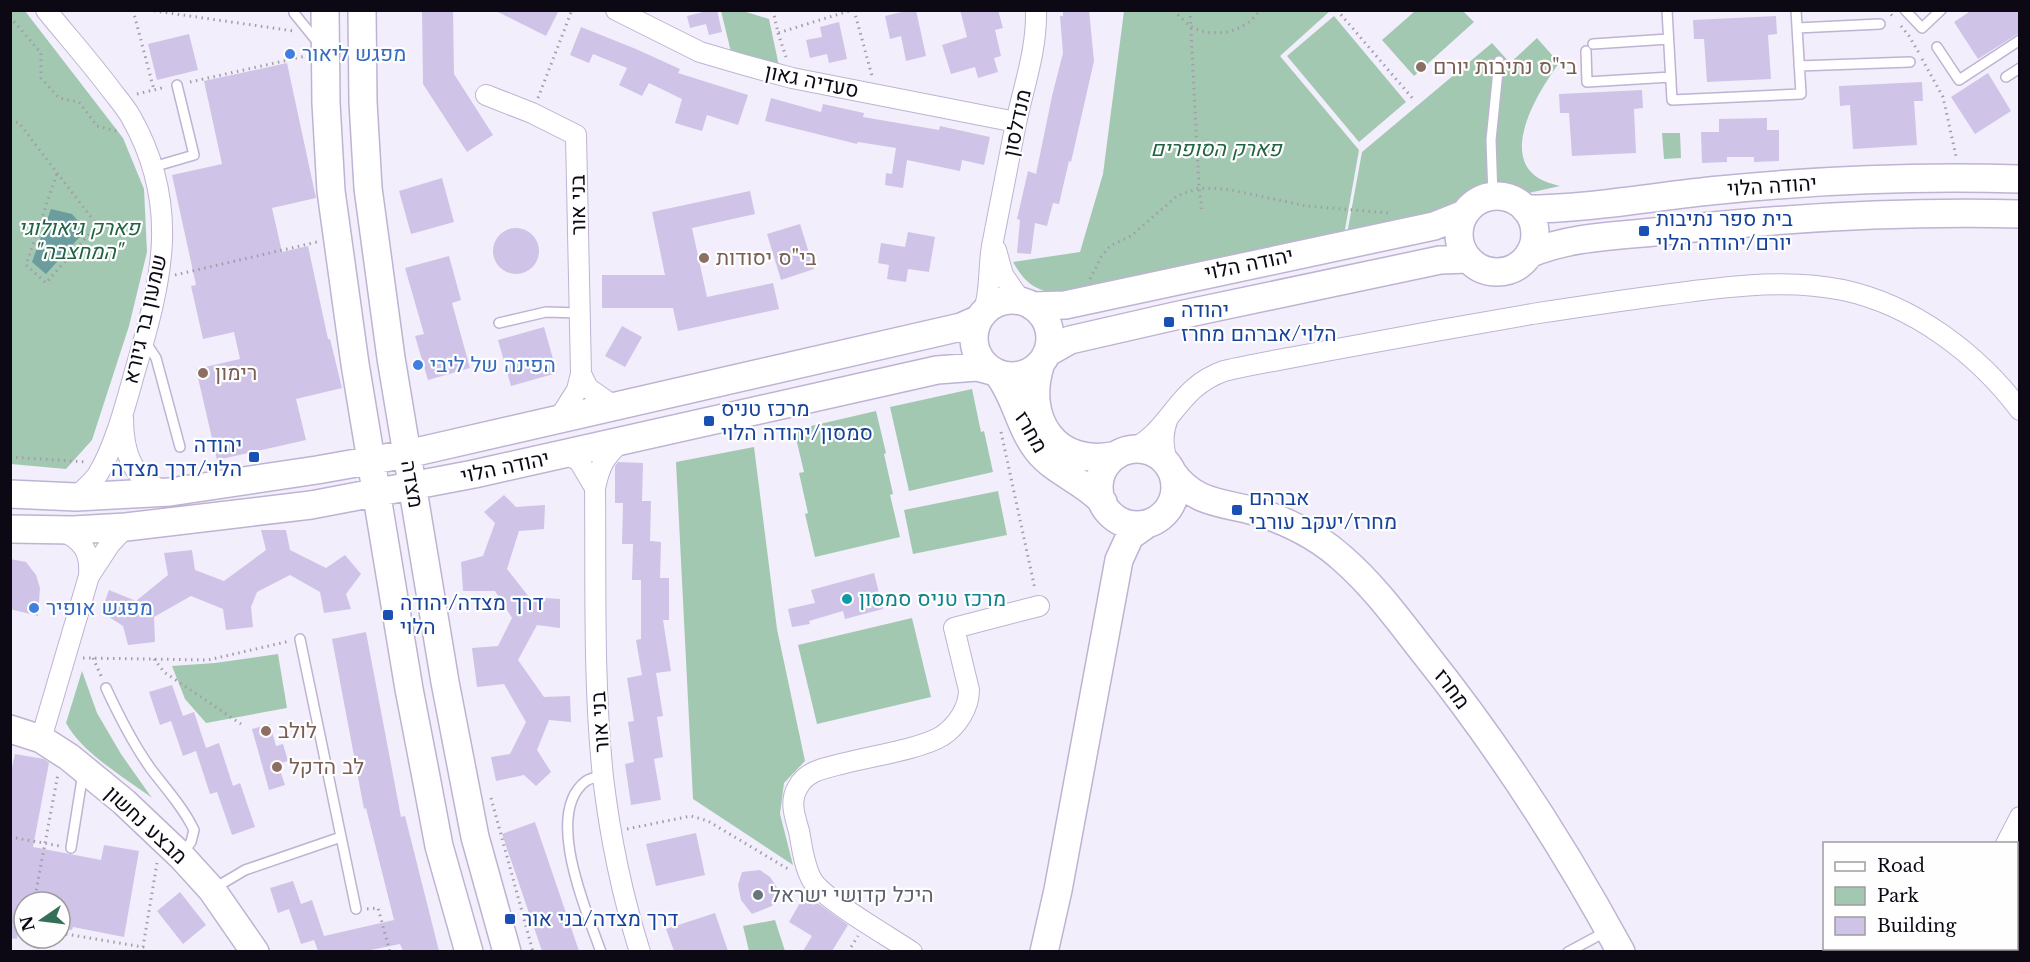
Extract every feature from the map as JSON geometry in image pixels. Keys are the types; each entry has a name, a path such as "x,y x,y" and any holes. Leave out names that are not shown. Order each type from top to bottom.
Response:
{"main road":[{"name":"מצדה","path":"325,10 318,42 331,191 362,407 409,689 439,846 469,951"},
{"name":"מצדה","path":"362,10 363,102 368,188 398,398 445,682 475,837 507,951"},
{"name":"יהודה הלוי","path":"1525,209 1565,208 1803,183 2019,179"},
{"path":"1493,196 1511,199 1525,209 1532,219 1535,231 1534,243 1529,254 1517,267 1500,272 1482,270 1468,259 1461,249 1458,237 1459,225 1464,214 1476,202 1493,196"},
{"name":"יהודה הלוי","path":"1026,303 1049,307 1078,302 1434,226 1464,214"},
{"name":"יהודה הלוי","path":"1529,254 1542,248 1569,242 1724,224 1873,215 2019,214"},
{"name":"יהודה הלוי","path":"1044,358 1070,340 1175,315 1440,260 1468,259"},
{"path":"1009,300 1026,303 1041,313 1047,323 1050,341 1044,358 1032,371 1021,375 1009,376 995,372 980,359 975,348 974,335 981,316 997,303 1009,300"},
{"name":"יהודה הלוי","path":"10,494 76,497 170,492 371,461 961,327 981,316"},
{"name":"מחרז","path":"1044,358 1036,379 1034,394 1036,409 1050,435 1072,453 1085,458 1101,459 1123,453"},
{"name":"יהודה הלוי","path":"10,529 61,530 126,527 329,501 413,487 566,454 937,369 976,367 995,372"},
{"name":"מחרז","path":"995,372 1010,391 1028,437 1041,454 1062,473 1090,490 1106,507"},
{"path":"398,398 411,417 423,428 466,441"},
{"path":"317,470 348,445 357,428 362,407"},
{"path":"1044,951 1057,898 1119,560 1130,536 1170,507 1174,496 1175,484 1171,470 1161,458 1140,450 1123,453 1108,463 1100,484 1117,537 1119,560"},
{"name":"מחרז","path":"1171,470 1187,490 1214,503 1262,513 1300,529 1330,548 1366,581 1438,670 1507,764 1560,845 1615,941"},
{"path":"329,501 357,510 369,519 386,551"},
{"name":"מחרז","path":"1155,520 1184,506 1214,503"},
{"path":"1106,507 1123,522 1135,525 1155,520"},
{"name":"מבצע נחשון","path":"10,729 51,746 84,769 124,802 181,856 212,890 255,951"}],"street":[{"name":"שמעון בר גיורא","path":"46,10 131,116 153,167 164,224 158,278 124,411 103,463 92,481 76,497"},
{"name":"סעדיה גאון","path":"616,10 700,52 792,78 1017,122"},
{"name":"מנדלסון","path":"981,316 988,299 994,236 1017,122 1034,53 1037,29 1036,10"},
{"name":"בני אור","path":"486,95 532,113 576,135 581,374 577,390 558,420"},
{"name":"מנדלסון","path":"994,236 996,253 1003,275 1026,303"},
{"path":"1123,453 1152,436 1184,396 1196,386 1216,374 1232,369 1453,327 1592,304 1717,288 1788,284 1824,287 1859,294 1925,324 1967,353 2002,387 2019,410"},
{"path":"581,374 588,388 615,407"},
{"name":"שמעון בר גיורא","path":"124,411 123,436 129,459 138,475 151,486 170,492"},
{"path":"1169,416 1163,441 1164,455 1171,470"},
{"name":"בני אור","path":"622,441 607,454 600,466 595,488 597,681 603,776 611,832 621,881 640,951"},
{"path":"566,454 579,462 595,488"},
{"path":"89,576 110,544 126,527"},
{"path":"51,746 65,658 89,576 89,555 77,540 61,530"},
{"path":"912,951 826,895 813,882 794,815 795,792 802,780 822,769 925,743 944,734 961,716 969,698 969,688 954,628 1039,606"},
{"path":"2006,842 2019,817"}],"lane":[{"path":"294,10 318,42"},
{"path":"1667,10 1672,100 1801,94 1796,10"},
{"path":"1905,10 1922,28 1941,10"},
{"path":"1797,27 1880,24"},
{"path":"1593,44 1668,39"},
{"path":"1937,47 1959,80 2019,40"},
{"path":"1586,51 1587,82 1671,77"},
{"path":"1493,196 1491,140 1499,61"},
{"path":"1799,66 1910,62"},
{"path":"2006,77 2019,68"},
{"path":"153,167 194,155 177,85"},
{"path":"499,322 546,312 580,314"},
{"path":"144,340 156,358 180,447"},
{"path":"300,639 356,909"},
{"path":"106,688 138,749 187,816 194,830 191,842 181,856"},
{"path":"71,848 84,769"},
{"path":"600,951 571,863 567,839 567,815 576,790 587,780 603,776"},
{"path":"212,890 245,870 341,837"},
{"path":"1568,951 1615,941"}],"path":[{"path":"133,10 154,90"},
{"path":"148,10 318,42"},
{"path":"532,113 572,10"},
{"path":"773,10 792,78"},
{"path":"778,33 853,10 877,95"},
{"path":"1174,10 1193,28 1222,33 1247,24 1260,10"},
{"path":"1190,10 1202,210"},
{"path":"1337,10 1414,100"},
{"path":"1887,10 1909,36 1943,97 1962,179"},
{"path":"10,17 41,53 41,78 59,98 78,102 98,126 141,137"},
{"path":"117,98 177,85 318,42"},
{"path":"10,120 19,123 97,225 46,283 26,266 57,173"},
{"path":"1078,302 1101,256 1110,246 1141,228 1177,196 1199,188 1226,189 1320,207"},
{"path":"158,278 337,237"},
{"path":"1000,426 1039,606"},
{"path":"10,457 103,463"},
{"path":"65,658 208,660 300,639"},
{"path":"93,658 106,688"},
{"path":"154,659 164,672 241,724"},
{"path":"36,890 45,843 51,746"},
{"path":"490,793 533,951"},
{"path":"611,832 691,816 708,821 788,869"},
{"path":"10,837 71,848"},
{"path":"72,935 143,947 161,837"},
{"path":"356,909 378,908 390,951"}],"green space":[{"name":"פארק גיאולוגי \"המחצבה\"","path":"10,11 25,11 123,138 144,189 147,252 129,326 92,440 66,469 11,464"},
{"path":"721,11 743,11 769,19 779,66 731,52"},
{"name":"פארק הסופרים","path":"1124,11 1330,11 1280,56 1359,150 1344,235 1058,294 1036,288 1026,280 1013,262 1080,252 1103,174"},
{"path":"1415,11 1463,11 1474,22 1414,76 1382,40"},
{"path":"1334,16 1406,102 1359,142 1287,56"},
{"path":"1537,38 1559,63 1528,116 1522,147 1524,160 1534,175 1541,180 1560,186 1347,234 1362,152 1492,43 1510,63"},
{"path":"1662,133 1680,133 1681,158 1664,159"},
{"path":"972,389 981,432 984,431 993,472 909,491 890,407"},
{"path":"876,411 893,494 890,495 900,537 815,557 799,473 804,472 794,430"},
{"path":"754,447 777,629 805,761 784,783 780,814 793,865 693,799 676,462"},
{"path":"998,491 1007,535 913,554 904,510"},
{"path":"912,618 931,697 817,724 798,645"},
{"path":"278,654 287,708 206,723 185,699 172,666 215,663"},
{"path":"82,671 97,713 121,754 152,798 93,755 66,723"},
{"path":"775,920 785,951 749,951 743,926"}],"shaded area":[{"path":"51,209 72,214 86,230 46,274 32,262"}],"building":[{"path":"422,10 453,10 454,74 493,135 467,152 423,84"},
{"path":"494,10 559,10 546,36"},
{"path":"717,10 722,32 709,35 706,24 690,28 687,16"},
{"path":"916,10 926,56 906,61 901,36 890,39 885,16"},
{"path":"960,10 998,10 1003,28 995,30 1001,56 994,58 998,72 978,78 975,67 951,74 942,45 967,37"},
{"path":"1063,10 1089,10 1094,61 1059,204 1053,203 1047,226 1035,223 1031,254 1017,253 1020,220 1017,219 1028,171 1036,174 1063,53 1060,16 1063,16"},
{"path":"1972,10 2019,10 2019,33 1978,59 1954,22"},
{"path":"1776,16 1777,34 1768,35 1771,79 1707,82 1704,39 1694,39 1693,20"},
{"path":"839,22 847,59 829,63 827,54 810,58 806,40 822,37 820,27"},
{"path":"581,27 680,69 678,73 748,95 738,125 707,115 702,131 675,123 682,99 649,83 642,96 619,85 627,68 593,54 589,63 570,55"},
{"path":"189,34 198,70 157,80 148,44"},
{"path":"287,63 316,198 272,208 282,252 308,246 328,339 330,339 342,388 296,399 306,440 217,460 196,369 240,359 234,332 203,339 191,286 196,285 172,175 222,164 204,81"},
{"path":"1988,73 2011,111 1975,134 1951,97"},
{"path":"1922,82 1923,101 1914,101 1917,145 1853,149 1850,105 1840,106 1839,86"},
{"path":"1642,90 1643,108 1634,109 1636,153 1572,156 1569,113 1560,113 1559,94"},
{"path":"771,98 821,112 823,104 864,113 863,117 939,130 940,126 990,137 984,165 962,160 960,171 907,160 903,188 885,185 886,173 892,174 896,148 858,142 857,144 765,121"},
{"path":"1767,118 1767,130 1779,130 1779,161 1754,162 1754,157 1727,157 1727,162 1702,163 1701,132 1719,132 1719,119"},
{"path":"442,178 454,222 411,234 399,191"},
{"path":"750,191 755,214 692,228 707,297 773,283 779,309 678,331 673,308 602,308 602,275 665,275 652,212"},
{"path":"800,224 814,269 781,280 767,234"},
{"path":"516,228 532,235 539,251 532,267 516,274 500,267 493,251 500,235"},
{"path":"908,232 935,237 929,272 908,269 906,282 887,279 889,265 878,263 881,243 905,247"},
{"path":"449,256 461,300 452,303 470,368 428,380 415,336 424,334 405,268"},
{"path":"622,326 642,337 625,367 605,356"},
{"path":"544,327 557,373 511,386 498,340"},
{"path":"618,462 643,463 642,501 651,501 650,541 661,542 660,578 669,578 669,620 663,620 671,671 656,673 663,716 657,717 663,757 654,759 661,800 631,805 625,764 634,762 628,722 634,721 627,678 642,675 636,640 641,639 641,580 632,580 633,544 622,544 623,503 615,503 615,466"},
{"path":"504,495 516,507 545,505 544,529 519,531 507,569 529,597 560,599 560,628 537,625 518,660 544,697 570,696 571,722 549,720 537,750 551,772 536,786 524,775 496,781 491,757 510,754 526,722 504,684 477,687 472,648 498,646 512,618 495,591 463,591 461,562 483,556 495,523 484,512"},
{"path":"261,530 286,530 290,550 326,568 345,555 361,574 346,594 351,609 324,613 320,592 290,575 257,592 251,607 253,627 226,630 223,609 191,596 154,617 155,642 128,645 123,626 101,612 109,590 136,601 168,575 164,553 192,550 195,570 224,581 266,550"},
{"path":"10,559 26,562 36,575 40,588 38,616 10,609"},
{"name":"מרכז טניס סמסון","path":"874,573 883,609 845,619 843,611 809,621 810,624 792,627 788,609 815,603 811,590"},
{"path":"366,632 401,817 405,816 439,951 403,951 400,944 366,951 318,951 314,940 301,944 289,909 278,913 270,888 293,881 301,904 312,900 324,936 394,920 366,808 364,809 332,639"},
{"path":"172,685 183,716 194,712 206,748 219,743 233,786 240,783 255,827 232,835 217,792 210,794 196,751 183,756 171,721 160,725 149,692"},
{"path":"270,724 276,746 283,744 288,761 278,764 285,785 269,790 252,729"},
{"path":"15,754 44,759 49,763 33,847 101,860 104,845 139,851 124,937 73,927 72,930 72,890 12,890 12,938 10,938 10,777"},
{"path":"535,822 579,951 542,951 502,834"},
{"path":"696,833 705,875 656,886 646,844"},
{"name":"היכל קדושי ישראל","path":"760,870 770,877 778,889 772,906 752,914 741,900 738,885 742,872"},
{"path":"180,892 206,925 183,944 157,911"},
{"path":"805,894 848,925 832,951 803,951 812,936 789,922"},
{"path":"715,913 728,951 674,951 666,929"}],"place":[{"name":"מפגש ליאור","path":"290,54"},
{"name":"בי\"ס נתיבות יורם","path":"1421,67"},
{"name":"בית ספר נתיבות יורם/יהודה הלוי","path":"1644,231"},
{"name":"בי\"ס יסודות","path":"704,258"},
{"name":"יהודה הלוי/אברהם מחרז","path":"1169,322"},
{"name":"הפינה של ליבי","path":"418,365"},
{"name":"רימון","path":"203,373"},
{"name":"מרכז טניס סמסון/יהודה הלוי","path":"709,421"},
{"name":"יהודה הלוי/דרך מצדה","path":"254,457"},
{"name":"אברהם מחרז/יעקב עורבי","path":"1237,510"},
{"name":"מרכז טניס סמסון","path":"847,599"},
{"name":"מפגש אופיר","path":"34,608"},
{"name":"דרך מצדה/יהודה הלוי","path":"388,615"},
{"name":"לולב","path":"266,731"},
{"name":"לב הדקל","path":"277,767"},
{"name":"היכל קדושי ישראל","path":"758,895"},
{"name":"דרך מצדה/בני אור","path":"510,919"}]}
